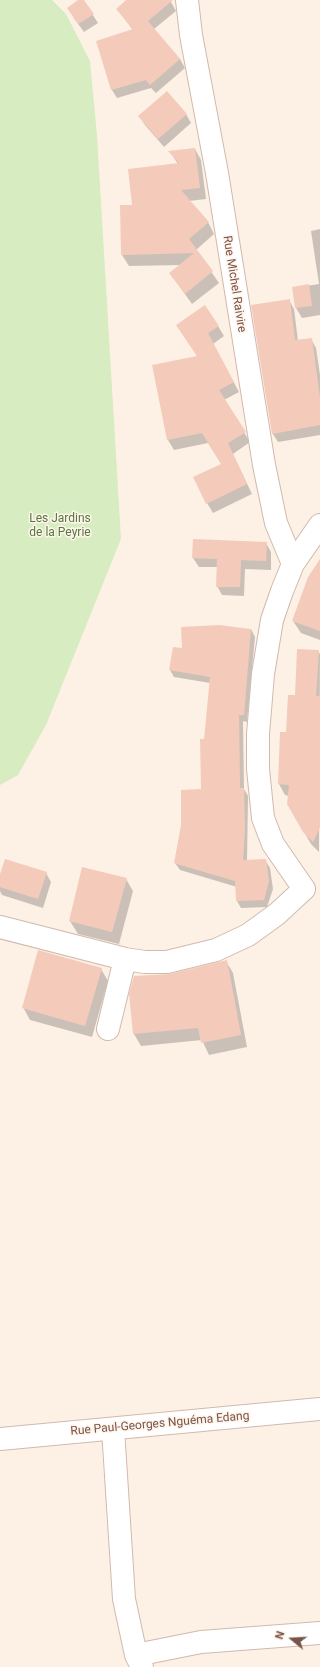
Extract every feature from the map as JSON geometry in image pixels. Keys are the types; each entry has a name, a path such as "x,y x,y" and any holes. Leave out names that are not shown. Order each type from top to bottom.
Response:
{"street":[{"name":"Rue Michel Raivire","path":"187,0 191,35 217,173 264,465 276,523 293,564"},
{"path":"0,927 125,959 145,962 167,962 216,950 248,935 277,914 312,892 273,844 263,818 258,769 260,721 267,647 272,620 293,564 320,525"},
{"path":"108,1029 125,959"},
{"name":"Rue Paul-Georges Nguéma Edang","path":"0,1439 320,1409"},
{"path":"113,1429 124,1599 139,1661 202,1642 320,1633"}],"green space":[{"name":"Les Jardins de la Peyrie","path":"0,0 52,0 66,14 90,61 97,135 121,539 46,725 18,775 0,785"}],"building":[{"path":"78,0 84,0 94,14 78,24 67,8"},
{"path":"126,0 173,0 148,21 180,59 150,85 146,80 111,90 96,41 133,29 116,9"},
{"path":"167,91 187,114 158,139 138,116"},
{"path":"195,148 200,188 181,190 209,222 189,239 213,271 185,294 169,273 194,253 121,255 120,205 132,205 128,169 179,163 168,151"},
{"path":"309,284 312,306 295,308 292,287"},
{"path":"290,299 295,340 312,338 320,398 320,425 272,434 251,305"},
{"path":"205,305 219,326 208,333 234,382 219,390 246,432 228,443 247,484 206,504 193,477 221,464 202,433 167,440 152,365 197,356 176,325"},
{"path":"193,539 267,542 266,561 241,560 240,587 216,587 217,559 192,558"},
{"path":"320,559 320,631 292,621 308,577"},
{"path":"219,625 251,629 244,715 239,715 240,788 244,788 245,830 243,860 266,859 269,881 264,900 236,901 235,881 174,863 181,825 181,790 201,789 200,739 204,739 210,677 169,670 173,647 182,648 181,627"},
{"path":"297,649 319,650 316,696 320,696 320,828 313,842 303,832 287,804 289,785 278,784 280,732 286,732 288,695 295,695"},
{"path":"5,859 47,872 38,899 0,887 0,874"},
{"path":"82,867 127,878 112,932 69,921"},
{"path":"38,950 102,968 85,1026 22,1008"},
{"path":"227,960 241,1035 201,1043 198,1028 133,1034 129,994 134,976 170,974"}]}
